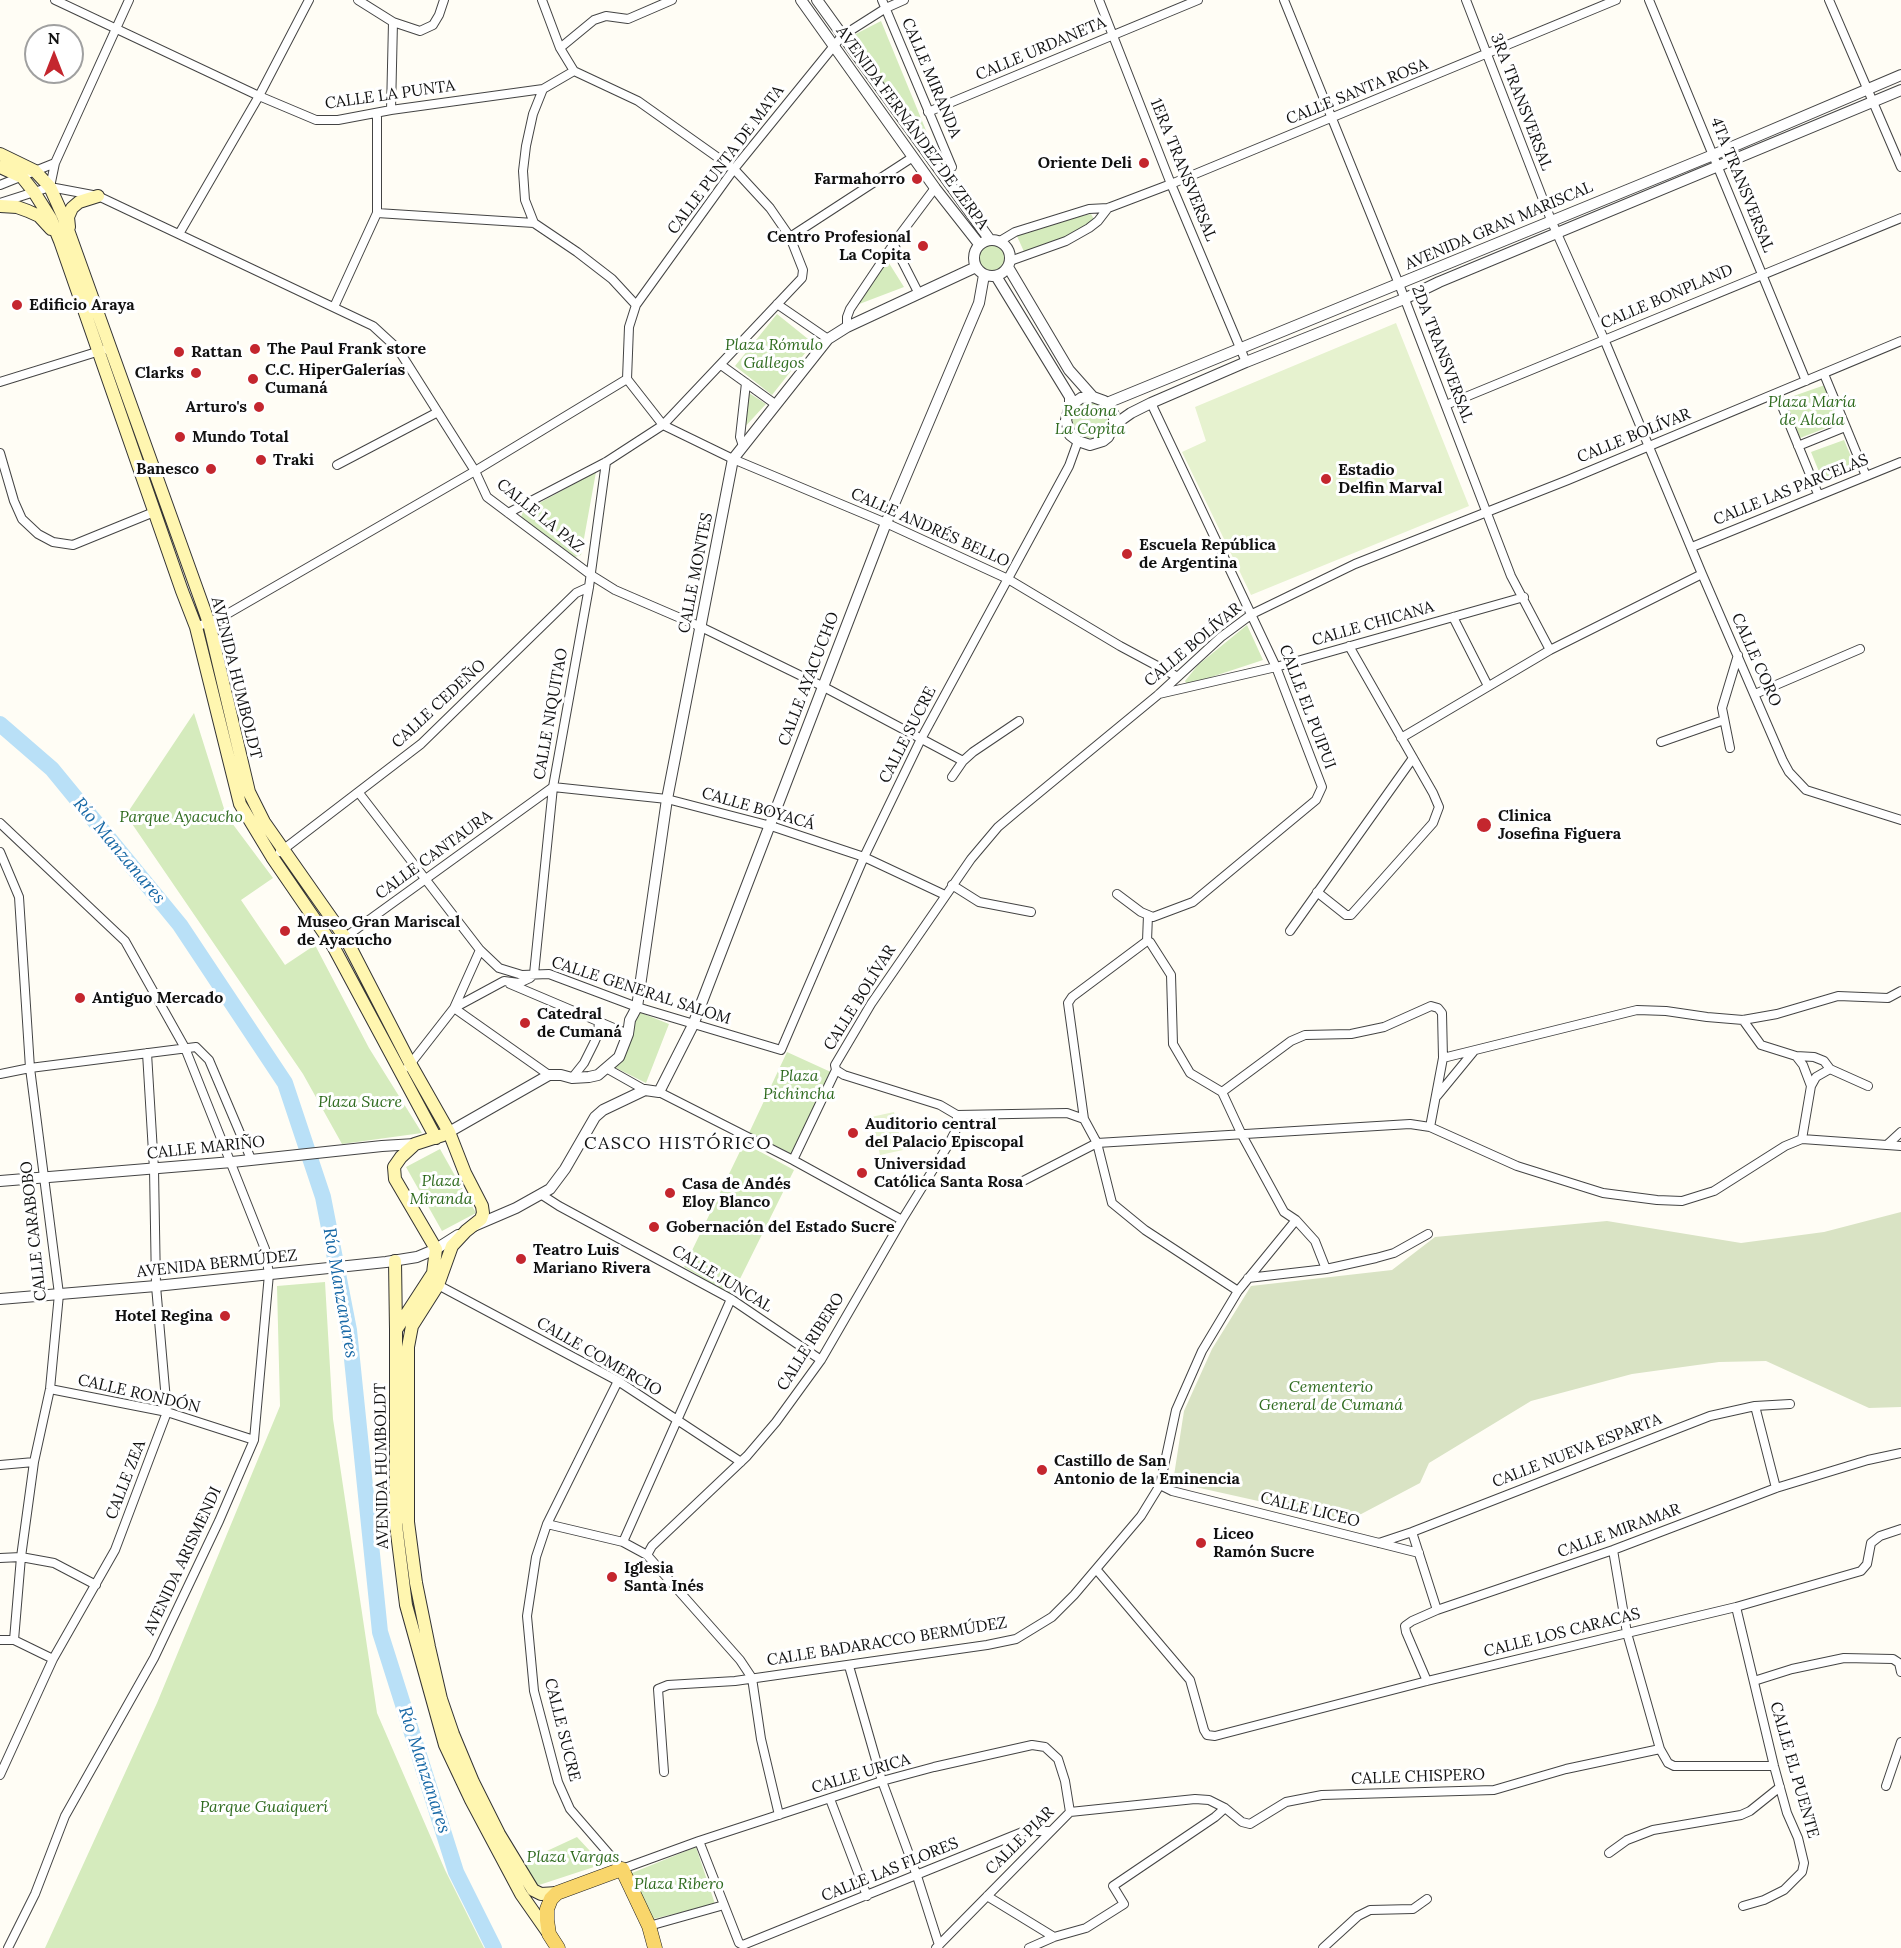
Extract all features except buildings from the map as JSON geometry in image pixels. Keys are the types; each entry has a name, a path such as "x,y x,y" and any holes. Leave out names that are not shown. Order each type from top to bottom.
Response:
{"main road":[{"path":"0,154 35,171"},
{"path":"0,167 22,177"},
{"name":"AVENIDA HUMBOLDT","path":"35,171 50,187 64,236 104,350 209,623 240,804 272,857 333,946 406,1069 449,1132 483,1213 481,1219 466,1230 452,1246 438,1285 412,1326 408,1347 408,1522 416,1583 441,1700 473,1782 499,1834 533,1890 541,1894 557,1893"},
{"name":"AVENIDA HUMBOLDT","path":"22,177 64,236"},
{"path":"0,205 17,207 39,216 64,236 72,208 79,202 98,196"},
{"name":"AVENIDA HUMBOLDT","path":"104,350 154,512 196,627 249,792 264,822 346,939 436,1138"},
{"path":"396,1330 433,1273 436,1250 395,1179 394,1167 401,1156 415,1144 449,1132"},
{"name":"AVENIDA HUMBOLDT","path":"390,1261 396,1330 396,1525 406,1605 445,1745 471,1800 521,1894 558,1948"},
{"path":"549,1934 547,1909 551,1899 557,1893 622,1869 649,1926 655,1948"}],"street":[{"name":"CALLE LA PUNTA","path":"55,0 259,96 316,120 338,120 391,110 543,89 574,71"},
{"path":"0,205 50,187 55,163 129,0"},
{"path":"179,234 259,96 309,0"},
{"path":"358,0 393,22 420,31 433,25 444,0"},
{"path":"508,513 606,462 663,425 802,278 801,262 790,237 770,208 734,169 638,101 574,71 560,48 542,0"},
{"path":"560,48 594,20 606,16 628,19 672,0"},
{"name":"AVENIDA FERNÁNDEZ DE ZERPA","path":"801,0 935,189 979,244"},
{"name":"AVENIDA FERNÁNDEZ DE ZERPA","path":"817,0 995,241"},
{"name":"CALLE PUNTA DE MATA","path":"636,306 734,169 842,36 884,4 904,0"},
{"name":"1ERA TRANSVERSAL","path":"1100,0 1171,184 1246,362"},
{"name":"CALLE URDANETA","path":"928,112 1198,0"},
{"name":"2DA TRANSVERSAL","path":"1284,0 1334,118 1512,576 1551,650"},
{"name":"3RA TRANSVERSAL","path":"1466,0 1551,220 1648,446"},
{"name":"CALLE SANTA ROSA","path":"995,241 1015,232 1089,209 1108,208 1171,184 1616,0"},
{"name":"4TA TRANSVERSAL","path":"1649,0 1806,381"},
{"path":"1829,0 1901,168"},
{"name":"CALLE MIRANDA","path":"884,4 952,167"},
{"path":"391,110 393,22"},
{"name":"AVENIDA GRAN MARISCAL","path":"1107,403 1901,75"},
{"path":"534,223 525,200 523,171 533,114 543,89"},
{"name":"AVENIDA GRAN MARISCAL","path":"1114,425 1151,403 1246,362 1404,299 1438,282 1901,90"},
{"path":"334,307 377,213 376,114"},
{"path":"790,237 913,157"},
{"path":"0,185 55,163"},
{"name":"CALLE LA PAZ","path":"50,187 98,196 373,326 398,349 475,471 487,497 591,575 635,599 701,627 822,686 963,761"},
{"path":"847,327 850,309 935,189"},
{"name":"CALLE SANTA ROSA","path":"1009,264 1081,233 1098,221 1108,208"},
{"path":"377,213 534,223 577,252 612,279 636,306 629,327 627,379 663,425"},
{"name":"CALLE BONPLAND","path":"1446,405 1901,218"},
{"path":"996,276 1070,396 1066,425 1070,435 1090,445 1103,441 1114,425 1112,411 1107,403 1094,397 1070,370 1009,264 1009,250 995,241 979,244 974,255 980,271 996,276 1003,273 1009,264"},
{"path":"894,245 919,294"},
{"name":"CALLE MONTES","path":"606,1068 618,1057 637,1006 667,800 733,459 828,339 847,327 919,294 980,271"},
{"name":"CALLE AYACUCHO","path":"659,1092 693,1024 886,523 979,303 980,271"},
{"path":"777,304 828,339"},
{"name":"CALLE BOLÍVAR","path":"793,1160 836,1070 835,1065 871,1004 971,859 998,827 1159,694 1221,637 1252,614 1355,564 1777,394 1901,341"},
{"path":"0,382 104,350"},
{"path":"721,365 775,405"},
{"path":"1824,374 1866,476"},
{"path":"196,627 209,623 475,471 627,379"},
{"path":"743,446 740,437 746,383"},
{"path":"1777,394 1818,494"},
{"path":"1070,406 1081,398 1094,397"},
{"name":"CALLE EL PUIPUI","path":"1148,915 1153,917 1193,902 1316,800 1322,787 1276,667 1151,403"},
{"path":"337,465 438,412"},
{"name":"CALLE ANDRÉS BELLO","path":"663,425 733,459 886,523 1008,579 1120,646 1176,676"},
{"path":"1798,446 1845,427"},
{"name":"CALLE SUCRE","path":"781,1050 864,857 921,739 1069,466 1078,441"},
{"name":"CALLE CORO","path":"1648,446 1789,772 1806,790 1901,820"},
{"path":"0,453 14,501 22,519 38,534 53,542 73,545 154,512"},
{"name":"CALLE NIQUITAO","path":"534,974 553,787 591,575 606,462"},
{"name":"CALLE LAS PARCELAS","path":"1692,547 1901,462"},
{"path":"1401,738 1551,650 1702,574"},
{"name":"CALLE CEDEÑO","path":"272,857 422,744 576,593 589,587"},
{"name":"CALLE CHICANA","path":"1159,694 1276,667 1524,597"},
{"path":"1453,617 1488,686"},
{"path":"1317,892 1346,915 1351,915 1433,823 1439,807 1349,646"},
{"path":"1755,694 1860,649"},
{"path":"1730,748 1722,708 1738,655"},
{"path":"1661,742 1724,720"},
{"path":"952,777 963,761 1018,721"},
{"path":"1290,932 1413,758"},
{"name":"CALLE BOYACÁ","path":"553,787 667,800 771,826 864,857 945,895"},
{"name":"CALLE CANTAURA","path":"333,946 346,939 553,787"},
{"name":"CALLE GENERAL SALOM","path":"359,793 480,950 499,968 522,975 549,974 637,1006 781,1050"},
{"name":"AVENIDA ARISMENDI","path":"0,823 125,941 185,1047 265,1249 269,1274 254,1440 219,1521 154,1658 65,1816 35,1894 8,1948"},
{"name":"CALLE CARABOBO","path":"0,852 19,897 30,1068 59,1294 50,1389 34,1462 21,1557 14,1640"},
{"path":"952,885 979,902 1031,912"},
{"path":"1117,894 1148,915 1147,941"},
{"path":"1147,941 1150,942 1171,975 1173,1044 1190,1073 1222,1092 1242,1135 1284,1212 1296,1220 1315,1241 1326,1269"},
{"path":"1147,941 1072,997 1068,1003 1084,1119 1097,1143 1112,1203 1145,1230 1238,1291"},
{"path":"406,1069 454,1008 480,950"},
{"path":"454,1008 504,981 519,983 534,974"},
{"path":"504,981 628,1034"},
{"path":"1443,1058 1637,1010 1743,1020 1777,1014 1838,996 1888,998 1901,991"},
{"path":"1222,1092 1291,1041 1305,1035 1351,1034 1384,1028 1431,1006 1438,1008 1442,1013 1443,1058 1430,1127"},
{"path":"454,1008 549,1075"},
{"path":"572,1078 594,1043 598,1034 599,1020"},
{"path":"1743,1020 1761,1045 1796,1056 1814,1057 1824,1061 1830,1069 1868,1086"},
{"path":"0,1074 30,1068 196,1047 209,1060 251,1160"},
{"path":"1435,1099 1474,1051"},
{"name":"CALLE ZEA","path":"0,1775 53,1659 115,1550 167,1412 156,1286 154,1168 147,1053"},
{"path":"1796,1056 1803,1065 1811,1086"},
{"path":"449,1132 549,1075 572,1078 598,1075 606,1068 645,1090 659,1092 793,1160 902,1220"},
{"path":"1802,1139 1811,1086 1816,1077 1830,1069"},
{"path":"836,1070 844,1075 940,1105 957,1115 1067,1113 1084,1119"},
{"path":"542,1195 557,1182 595,1117 603,1110 645,1090"},
{"name":"CALLE RIBERO","path":"647,1555 652,1546 741,1462 776,1422 820,1360 902,1220 948,1147 957,1128 957,1115"},
{"path":"1023,1181 1097,1143 1410,1124 1430,1127 1517,1166 1603,1193 1682,1201 1714,1191 1785,1146 1802,1139 1901,1146"},
{"path":"1888,1144 1901,1131"},
{"name":"CALLE MARIÑO","path":"0,1181 415,1144"},
{"name":"AVENIDA BERMÚDEZ","path":"0,1299 156,1286 417,1257 436,1250 466,1230 542,1195"},
{"name":"CALLE JUNCAL","path":"542,1195 731,1299 820,1360"},
{"name":"CALLE BADARACCO BERMÚDEZ","path":"664,1772 658,1689 668,1685 735,1682 1016,1639 1052,1617 1074,1595 1141,1516 1160,1485 1176,1410 1202,1351 1238,1291 1296,1220"},
{"path":"1248,1278 1326,1269 1394,1253 1428,1234"},
{"name":"CALLE COMERCIO","path":"438,1285 618,1381 741,1462"},
{"path":"623,1542 731,1299"},
{"name":"CALLE SUCRE","path":"618,1381 547,1524 536,1557 526,1616 534,1691 558,1782 570,1809 622,1869"},
{"name":"CALLE RONDÓN","path":"50,1389 167,1412 254,1440"},
{"name":"CALLE NUEVA ESPARTA","path":"1379,1543 1710,1416 1755,1406 1790,1404"},
{"path":"1755,1406 1776,1488"},
{"name":"CALLE MIRAMAR","path":"1427,1681 1406,1632 1406,1626 1437,1610 1613,1550 1776,1488 1868,1460 1901,1453"},
{"path":"0,1465 34,1462"},
{"name":"CALLE LICEO","path":"1160,1485 1172,1491 1419,1553"},
{"path":"547,1524 623,1542 647,1555 740,1660 752,1678 760,1732 779,1815"},
{"name":"CALLE LOS CARACAS","path":"1096,1569 1190,1680 1204,1730 1207,1735 1215,1736 1427,1681 1736,1607 1861,1571 1867,1564 1871,1543 1880,1536 1901,1529"},
{"path":"1412,1532 1437,1610"},
{"path":"1613,1550 1626,1633 1660,1749 1668,1763 1674,1766 1774,1766"},
{"path":"0,1558 21,1557 54,1563 96,1585"},
{"name":"CALLE EL PUENTE","path":"1736,1607 1774,1766 1804,1863 1802,1872 1778,1894 1743,1906"},
{"path":"0,1640 14,1640 53,1659"},
{"path":"1754,1681 1792,1669 1844,1658 1893,1659 1899,1664 1901,1672"},
{"path":"849,1666 882,1781 917,1876 938,1947"},
{"path":"1886,1786 1901,1742"},
{"name":"CALLE URICA","path":"622,1869 699,1841 882,1781 1032,1745 1045,1747 1058,1760 1065,1781 1070,1812"},
{"name":"CALLE CHISPERO","path":"1250,1824 1286,1802 1322,1795 1494,1790 1566,1769 1660,1749"},
{"path":"1609,1853 1627,1840 1653,1830 1741,1815 1750,1811 1780,1787"},
{"path":"830,1799 867,1896"},
{"name":"CALLE PIAR","path":"938,1947 1070,1812 1195,1799 1209,1800 1225,1808 1242,1822 1250,1824"},
{"path":"1029,1948 1054,1936 1086,1928 1124,1904 1113,1886 1225,1808"},
{"name":"CALLE LAS FLORES","path":"724,1905 739,1943 743,1945 1025,1831 1050,1831"},
{"path":"649,1926 724,1905 699,1841"},
{"path":"987,1896 1054,1936"},
{"path":"1323,1948 1370,1910 1413,1909 1427,1899"}],"green space":[{"path":"881,21 932,145 952,176 945,180 850,37"},
{"path":"1091,214 1095,221 1067,238 1026,256 1016,234 1056,221"},
{"path":"992,244 1002,248 1006,258 1002,268 992,272 982,268 978,258 982,248"},
{"path":"887,260 904,287 854,306"},
{"name":"Plaza Rómulo Gallegos","path":"777,314 813,343 772,395 735,366"},
{"name":"Estadio Delfin Marval","path":"1396,323 1469,506 1251,595 1182,452 1206,441 1195,407"},
{"name":"Plaza María de Alcala","path":"1825,385 1839,423 1800,438 1785,399"},
{"path":"749,393 766,404 742,430"},
{"name":"Redona La Copita","path":"1090,402 1103,407 1108,420 1103,433 1090,438 1077,433 1072,420 1077,407"},
{"path":"1844,440 1855,466 1822,479 1811,452"},
{"path":"596,472 581,555 575,557 521,517 523,512"},
{"path":"1247,625 1263,660 1187,685 1185,681 1198,665"},
{"name":"Parque Ayacucho","path":"194,713 226,815 273,878 241,900 285,965 315,945 369,1048 422,1133 342,1144 303,1074 126,815"},
{"path":"634,1010 669,1024 646,1083 612,1066"},
{"name":"Plaza Pichincha","path":"787,1052 833,1073 792,1154 749,1133"},
{"path":"894,1112 903,1150 880,1155 871,1117"},
{"path":"744,1143 794,1170 732,1295 684,1267"},
{"name":"Plaza Miranda","path":"440,1149 476,1213 442,1231 406,1167"},
{"name":"Cementerio General de Cumaná","path":"1901,1212 1901,1407 1869,1408 1766,1361 1719,1362 1632,1374 1531,1401 1429,1463 1420,1483 1348,1521 1173,1482 1184,1411 1212,1349 1251,1286 1392,1270 1435,1237 1607,1221 1741,1243 1824,1232"},
{"name":"Parque Guaiquerí","path":"325,1282 333,1419 377,1713 445,1870 484,1948 45,1948 157,1703 280,1406 277,1286"},
{"name":"Plaza Vargas","path":"577,1837 590,1851 597,1866 533,1887 521,1863"},
{"name":"Plaza Ribero","path":"696,1847 715,1904 649,1920 627,1875"}],"waterway":[{"name":"Río Manzanares","path":"0,724 52,769 180,925 285,1083 323,1197 349,1330 380,1632 456,1872 494,1948"}],"place":[{"name":"Oriente Deli","path":"1144,163"},
{"name":"Farmahorro","path":"917,179"},
{"name":"Centro Profesional La Copita","path":"923,246"},
{"name":"Edificio Araya","path":"17,305"},
{"name":"The Paul Frank store","path":"255,349"},
{"name":"Rattan","path":"179,352"},
{"name":"Clarks","path":"196,373"},
{"name":"C.C. HiperGalerías Cumaná","path":"253,379"},
{"name":"Arturo's","path":"259,407"},
{"name":"Mundo Total","path":"180,437"},
{"name":"Traki","path":"261,460"},
{"name":"Banesco","path":"211,469"},
{"name":"Estadio Delfin Marval","path":"1326,479"},
{"name":"Escuela República de Argentina","path":"1127,554"},
{"name":"Clinica Josefina Figuera","path":"1484,825"},
{"name":"Museo Gran Mariscal de Ayacucho","path":"285,931"},
{"name":"Antiguo Mercado","path":"80,998"},
{"name":"Catedral de Cumaná","path":"525,1023"},
{"name":"Auditorio central del Palacio Episcopal","path":"853,1133"},
{"name":"Universidad Católica Santa Rosa","path":"862,1173"},
{"name":"Casa de Andés Eloy Blanco","path":"670,1193"},
{"name":"Gobernación del Estado Sucre","path":"654,1227"},
{"name":"Teatro Luis Mariano Rivera","path":"521,1259"},
{"name":"Hotel Regina","path":"225,1316"},
{"name":"Castillo de San Antonio de la Eminencia","path":"1042,1470"},
{"name":"Liceo Ramón Sucre","path":"1201,1543"},
{"name":"Iglesia Santa Inés","path":"612,1577"}],"district":[{"name":"CASCO HISTÓRICO","path":"678,1144"}],"park label":[{"name":"Plaza Sucre","path":"360,1102"}]}
